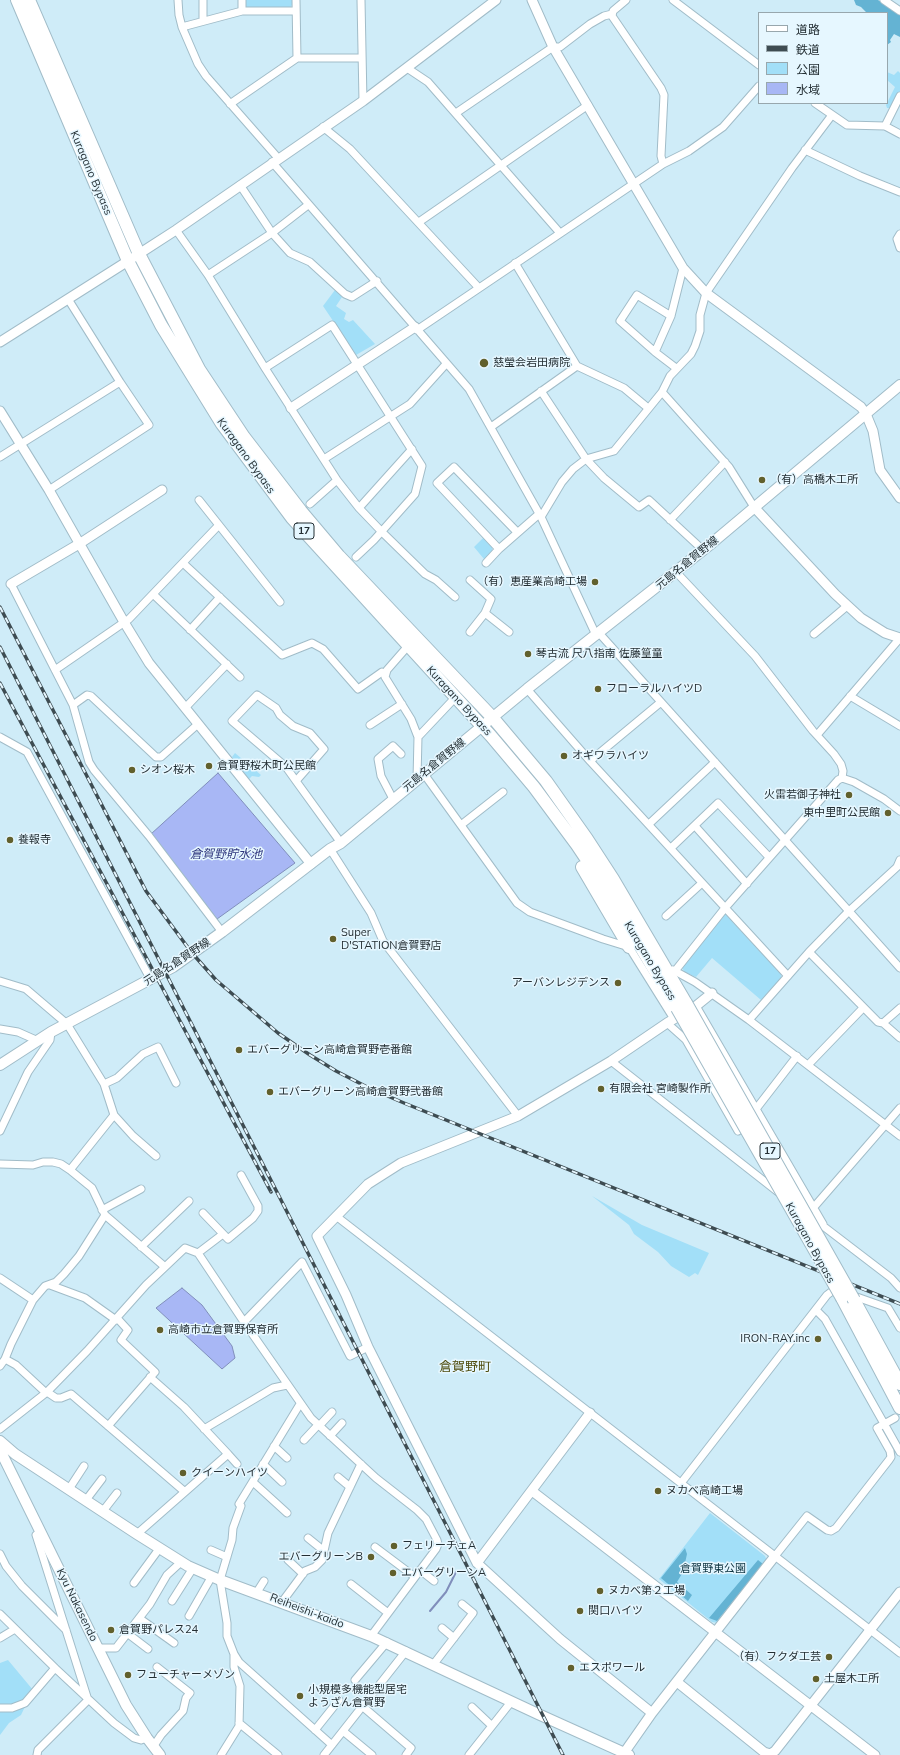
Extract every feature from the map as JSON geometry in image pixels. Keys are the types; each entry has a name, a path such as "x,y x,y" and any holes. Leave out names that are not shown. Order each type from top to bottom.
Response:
{"highway":[{"name":"Kuragano Bypass","path":"17,0 128,262 161,325 190,374 222,424 292,518 482,726 534,787 577,845 603,884 854,1300 900,1384"},
{"name":"Kuragano Bypass","path":"29,0 139,254 171,319 199,369 235,424 265,465 339,556 493,718 546,781 588,839 627,902 680,1012 842,1298 897,1413"},
{"path":"588,839 603,848 645,916 673,970"},
{"path":"577,845 577,859 632,948"}],"main road":[{"name":"元島名倉賀野線","path":"0,1065 36,1040 151,980 172,967 222,932 330,849 341,843 527,689 703,550 900,385"},
{"name":"Reiheishi-kaido","path":"0,1441 16,1454 158,1549 181,1562 216,1578 386,1642 511,1702 626,1754"},
{"name":"Kyu Nakasendo","path":"0,1450 126,1705 160,1755"},
{"path":"7,1464 11,1457 16,1454"}],"street":[{"path":"178,0 179,16 182,27 198,64 275,160 308,205 377,281 446,364 469,389 540,516 598,634 785,839 900,968"},
{"path":"203,0 203,21"},
{"path":"242,0 242,11"},
{"path":"296,0 297,58"},
{"path":"361,0 363,100"},
{"path":"0,342 128,262 176,230 363,100 496,0"},
{"path":"532,0 553,47 683,268 706,293 857,403 866,414 874,431 880,470 900,498"},
{"path":"456,113 553,47 560,47 590,24 604,16 612,14 613,11 626,0"},
{"path":"673,0 758,64"},
{"path":"884,0 900,10"},
{"path":"182,27 242,11 296,11"},
{"path":"612,14 617,24 661,88 664,95 664,115 660,156 663,164"},
{"path":"230,104 297,58 361,58"},
{"path":"407,68 428,82 560,233"},
{"path":"291,408 479,288 663,164 689,152 723,127 758,87"},
{"path":"885,126 900,96"},
{"path":"816,104 847,125 885,126 900,134"},
{"path":"420,222 588,105"},
{"path":"486,563 517,532 540,516 562,482 573,469 586,458 614,451 662,392 670,376 691,354 695,346 700,331 700,315 706,293 805,150 832,115"},
{"path":"323,128 350,149 420,222 479,288"},
{"path":"805,150 860,176 900,192"},
{"path":"240,185 272,233 290,253 310,262 345,294 352,296 377,281"},
{"path":"208,275 272,233 308,205"},
{"path":"176,230 208,275 265,368 337,480 359,508 382,532 425,574 436,580 455,597"},
{"path":"900,234 897,239 900,248"},
{"path":"515,263 577,366 624,388 648,408"},
{"path":"655,352 671,316 683,268"},
{"path":"671,316 637,295 620,321 655,352 676,368"},
{"path":"49,490 149,425 68,299"},
{"path":"265,368 332,325 412,448 422,466 415,494 382,532 356,558"},
{"path":"324,459 410,404 446,364"},
{"path":"491,427 577,366"},
{"path":"0,457 120,382"},
{"path":"541,391 586,458 604,478 639,507 649,500 703,550"},
{"path":"662,392 725,462 754,507 847,606 873,627 900,638 817,735"},
{"path":"0,411 22,444 149,663 311,864"},
{"path":"359,508 412,448"},
{"path":"670,520 725,462"},
{"path":"499,549 438,484 454,467 517,532"},
{"path":"310,504 337,480"},
{"path":"162,490 79,544 11,584 73,705 89,762 149,836 222,932"},
{"path":"199,500 218,526 280,602"},
{"path":"55,670 124,622 184,563 218,526"},
{"path":"184,563 282,655 312,643 323,649 358,689 382,672 385,673 408,646"},
{"path":"676,572 755,656 841,764 843,771 842,778 838,780 785,839 673,970 712,993 749,1020 900,1136"},
{"path":"470,580 491,599 484,613 470,632"},
{"path":"153,594 240,677"},
{"path":"190,630 220,597"},
{"path":"814,634 847,606"},
{"path":"484,613 508,632"},
{"path":"185,708 227,664"},
{"path":"385,673 385,677 411,719 418,737 421,777 461,825 508,886 517,903 530,912 632,948 756,1109 825,1228"},
{"path":"527,689 590,761 788,976"},
{"path":"73,705 87,695 91,696 156,757 161,757 198,724"},
{"path":"296,781 324,749 310,732 293,726 280,715 276,708 256,695 232,721 286,767 296,781 341,843"},
{"path":"850,696 900,726"},
{"path":"418,737 452,701"},
{"path":"590,761 661,702"},
{"path":"370,726 402,704"},
{"path":"0,737 27,752 151,980"},
{"path":"393,799 381,776 378,759 393,746 401,754"},
{"path":"649,824 715,762"},
{"path":"842,778 854,782 884,799 900,812"},
{"path":"461,825 503,792"},
{"path":"671,848 718,804 769,858"},
{"path":"695,826 747,884"},
{"path":"330,849 371,913 383,941 518,1116"},
{"path":"749,1020 809,952 849,911 898,869 900,860"},
{"path":"666,916 702,883"},
{"path":"809,952 863,1008 878,1022 883,1023 900,1038"},
{"path":"0,981 26,989 67,1024 104,1084 114,1115 133,1136 156,1156"},
{"path":"652,1713 560,1639 477,1563 368,1347 346,1295 317,1236 368,1184 401,1164 518,1116 611,1061 680,1012 712,993"},
{"path":"808,1066 863,1008"},
{"path":"883,1023 900,1008"},
{"path":"680,1012 686,1040 738,1131"},
{"path":"0,1029 18,1032 36,1040"},
{"path":"0,1131 28,1072 50,1040 51,1032"},
{"path":"104,1084 117,1078 143,1054 158,1047 176,1083"},
{"path":"756,1109 797,1056"},
{"path":"611,1061 825,1228 892,1278 900,1288"},
{"path":"814,1207 900,1108"},
{"path":"70,1170 114,1115"},
{"path":"0,1164 33,1165 43,1162 61,1164 92,1188 104,1212 165,1268"},
{"path":"203,1213 228,1239 253,1218 258,1211 258,1206 241,1175"},
{"path":"0,1366 5,1359 10,1344 33,1300 45,1286 50,1285 60,1279 79,1256 104,1212 141,1189"},
{"path":"141,1247 189,1201"},
{"path":"336,1216 900,1653"},
{"path":"198,1253 223,1234"},
{"path":"0,1429 46,1392 116,1319 146,1285 185,1248 198,1253 300,1404 330,1436 376,1478 417,1510 426,1519 437,1540 438,1544 371,1636"},
{"path":"244,1322 302,1262 350,1356 368,1347"},
{"path":"0,1278 33,1300"},
{"path":"50,1285 85,1298 116,1319 128,1330 121,1340 155,1372 108,1426"},
{"path":"681,1483 830,1292 835,1290 888,1308 900,1328"},
{"path":"816,1310 824,1319 900,1452"},
{"path":"5,1359 16,1365 46,1392 56,1398 61,1398 71,1394 185,1492"},
{"path":"150,1377 184,1408 237,1464"},
{"path":"204,1429 273,1388 287,1385"},
{"path":"189,1616 216,1578 227,1556 232,1540 233,1528 241,1506 238,1504 300,1404"},
{"path":"304,1440 332,1412"},
{"path":"477,1563 590,1413"},
{"path":"626,1754 652,1713 807,1516 827,1530 831,1531 836,1528 889,1460 891,1456 890,1451 877,1428 897,1413"},
{"path":"330,1436 342,1423"},
{"path":"274,1446 287,1458"},
{"path":"137,1534 228,1454"},
{"path":"263,1464 282,1482"},
{"path":"282,1602 305,1571 315,1567 322,1560 328,1533 361,1464"},
{"path":"70,1489 84,1466"},
{"path":"338,1477 350,1487"},
{"path":"86,1500 102,1479"},
{"path":"253,1482 287,1513"},
{"path":"532,1491 875,1755"},
{"path":"103,1511 117,1493"},
{"path":"41,1532 36,1535 68,1631 88,1700"},
{"path":"308,1538 324,1551"},
{"path":"375,1547 415,1576"},
{"path":"134,1583 158,1549"},
{"path":"211,1550 227,1556"},
{"path":"0,1554 6,1566 22,1586 68,1631"},
{"path":"288,1560 303,1574"},
{"path":"98,1648 116,1648 150,1604 167,1575 181,1562"},
{"path":"172,1601 193,1568"},
{"path":"420,1570 434,1582"},
{"path":"216,1578 227,1623 227,1636 239,1662 332,1745"},
{"path":"256,1592 264,1581"},
{"path":"351,1584 388,1613"},
{"path":"677,1682 764,1752 770,1754 775,1751 900,1592"},
{"path":"433,1665 473,1613 462,1604"},
{"path":"0,1614 88,1700 134,1738 141,1740 147,1738"},
{"path":"139,1618 174,1644"},
{"path":"0,1638 15,1628"},
{"path":"442,1628 454,1638"},
{"path":"127,1633 148,1649"},
{"path":"355,1680 386,1642"},
{"path":"324,1755 406,1651"},
{"path":"222,1754 239,1726 240,1686 234,1667 234,1654"},
{"path":"153,1746 183,1711 186,1698 190,1694 157,1667"},
{"path":"0,1708 12,1708 25,1703 55,1668"},
{"path":"37,1755 38,1750 88,1700"},
{"path":"315,1730 339,1700"},
{"path":"469,1755 511,1702"},
{"path":"362,1706 412,1748 406,1755"},
{"path":"472,1707 492,1726"},
{"path":"239,1723 278,1755"},
{"path":"343,1731 372,1755"}],"green space":[{"path":"245,0 292,0 292,5 290,8 248,8 245,6"},
{"path":"898,71 900,73 900,91 890,108 887,108 886,105 888,104 895,87 888,81 888,72 894,75"},
{"path":"335,290 342,297 336,306 346,313 344,319 349,322 353,320 375,344 356,355 323,306"},
{"path":"484,537 492,546 492,552 484,559 474,547"},
{"path":"235,753 261,775 259,777 252,776 249,779 232,757"},
{"path":"725,914 781,974 781,978 761,1000 712,958 696,977 684,972 682,966"},
{"path":"592,1196 642,1225 709,1253 698,1275 695,1273 689,1277 671,1266 658,1252 634,1234 629,1225"},
{"name":"倉賀野東公園","path":"710,1513 765,1556 767,1561 718,1623 712,1622 659,1579"},
{"path":"8,1660 33,1690 21,1715 9,1723 0,1735 0,1663"}],"shaded area":[{"path":"854,0 878,0 900,15 900,37 894,34 890,40 891,42 888,44 888,12 866,12 861,7 856,5"},
{"path":"685,1548 687,1554 683,1572 677,1582 692,1595 688,1601 661,1578"},
{"path":"758,1560 763,1564 717,1621 709,1618"}],"water":[{"name":"倉賀野貯水池","path":"218,773 295,863 217,919 151,834"},
{"path":"182,1288 202,1305 232,1346 235,1358 222,1369 156,1308"}],"waterway":[{"path":"430,1611 446,1592 456,1572"}],"railway":[{"path":"0,607 146,891 192,953 216,980 278,1033 336,1071 369,1088 900,1304"},
{"path":"0,647 563,1755"},
{"path":"0,683 271,1192"}],"place":[{"name":"慈瑩会岩田病院","path":"484,363"},
{"name":"（有）高橋木工所","path":"762,480"},
{"name":"（有）恵産業高崎工場","path":"595,582"},
{"name":"琴古流 尺八指南 佐藤篁童","path":"528,654"},
{"name":"フローラルハイツD","path":"598,689"},
{"name":"オギワラハイツ","path":"564,756"},
{"name":"倉賀野桜木町公民館","path":"209,766"},
{"name":"シオン桜木","path":"132,770"},
{"name":"火雷若御子神社","path":"849,795"},
{"name":"東中里町公民館","path":"888,813"},
{"name":"養報寺","path":"10,840"},
{"name":"Super D'STATION倉賀野店","path":"333,939"},
{"name":"アーバンレジデンス","path":"618,983"},
{"name":"エバーグリーン高崎倉賀野壱番館","path":"239,1050"},
{"name":"有限会社 宮崎製作所","path":"601,1089"},
{"name":"エバーグリーン高崎倉賀野弐番館","path":"270,1092"},
{"name":"高崎市立倉賀野保育所","path":"160,1330"},
{"name":"IRON-RAY.inc","path":"818,1339"},
{"name":"クイーンハイツ","path":"183,1473"},
{"name":"ヌカべ高崎工場","path":"658,1491"},
{"name":"フェリーチェA","path":"394,1546"},
{"name":"エバーグリーンB","path":"371,1557"},
{"name":"エバーグリーンA","path":"393,1573"},
{"name":"ヌカべ第２工場","path":"600,1591"},
{"name":"関口ハイツ","path":"580,1611"},
{"name":"倉賀野パレス24","path":"111,1630"},
{"name":"（有）フクダ工芸","path":"829,1657"},
{"name":"エスポワール","path":"571,1668"},
{"name":"フューチャーメゾン","path":"128,1675"},
{"name":"土屋木工所","path":"816,1679"},
{"name":"小規模多機能型居宅 ようざん倉賀野","path":"300,1696"}],"district":[{"name":"倉賀野町","path":"465,1367"}]}
